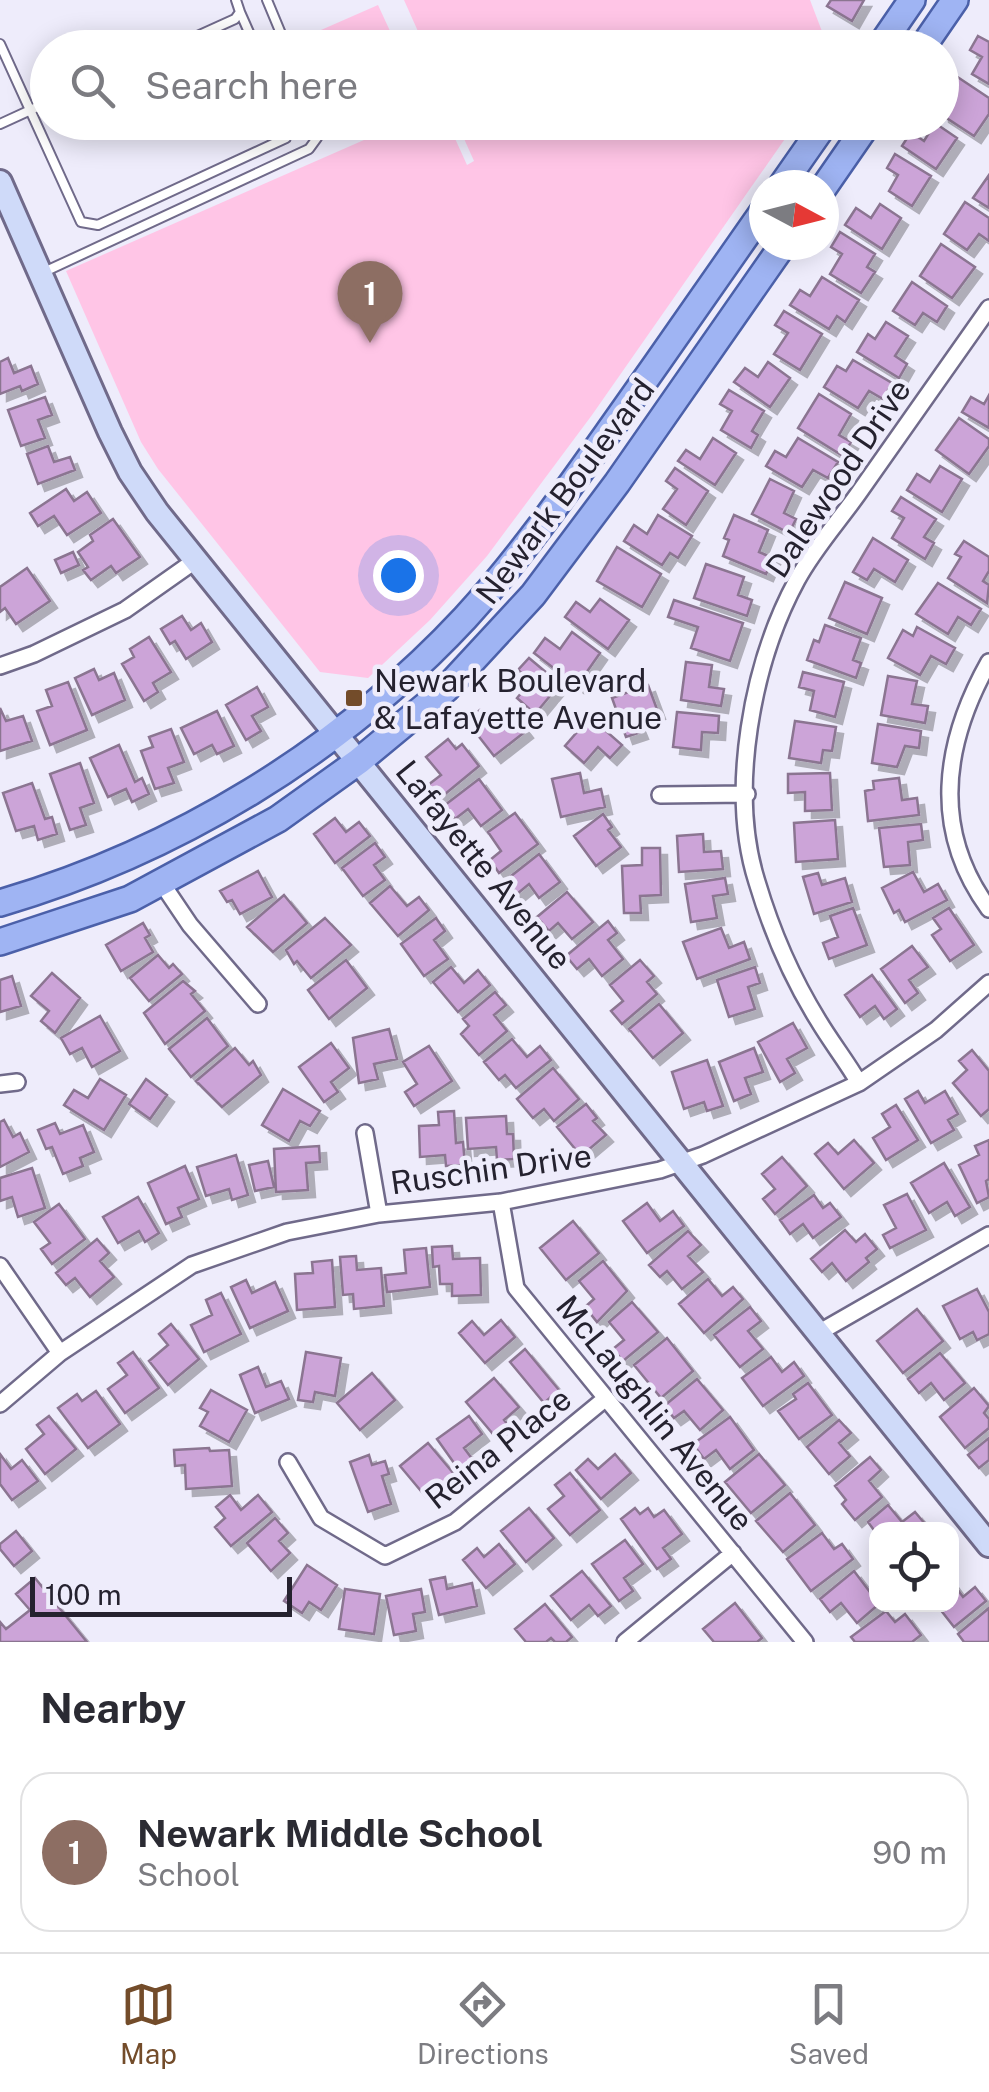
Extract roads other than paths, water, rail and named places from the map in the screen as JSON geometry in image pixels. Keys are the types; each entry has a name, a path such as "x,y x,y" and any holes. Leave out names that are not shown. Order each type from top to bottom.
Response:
{"main road":[{"path":"891,30 912,0"},
{"path":"934,30 955,0"},
{"path":"792,170 813,140"},
{"path":"836,170 857,140"},
{"name":"Newark Boulevard","path":"0,903 59,886 229,805 320,748 435,648 520,554 749,231"},
{"name":"Newark Boulevard","path":"0,942 130,898 278,819 359,761 446,688 533,595 773,260"}],"street":[{"name":"Lafayette Avenue","path":"0,182 130,472 196,560 989,1545"},
{"name":"Dalewood Drive","path":"859,1084 839,1048 818,1022 756,880 748,838 746,754 762,669 797,579 989,308"},
{"path":"0,666 125,610 196,560"},
{"path":"989,662 971,695 952,751 950,801 954,846 989,910"},
{"path":"660,795 746,794"},
{"path":"161,882 190,925 258,1004"},
{"name":"Ruschin Drive","path":"0,1404 60,1353 192,1265 286,1232 379,1214 501,1202 682,1162 859,1084 936,1030 989,983"},
{"path":"365,1133 379,1214"},
{"name":"McLaughlin Avenue","path":"501,1202 516,1288 805,1642"},
{"path":"820,1332 989,1235"},
{"path":"0,1266 60,1353"},
{"name":"Reina Place","path":"288,1462 322,1518 385,1556 455,1522 606,1398"},
{"path":"624,1642 734,1553"}],"lane":[{"path":"236,0 248,30"},
{"path":"268,0 280,30"},
{"path":"210,30 240,12"},
{"path":"0,44 30,110 0,124"},
{"path":"44,140 81,222 86,225 98,225 282,140"},
{"path":"40,274 308,149 315,140"}],"place":[{"name":"Newark Middle School","path":"370,343"},
{"name":"Newark Boulevard & Lafayette Avenue","path":"354,698"}]}
